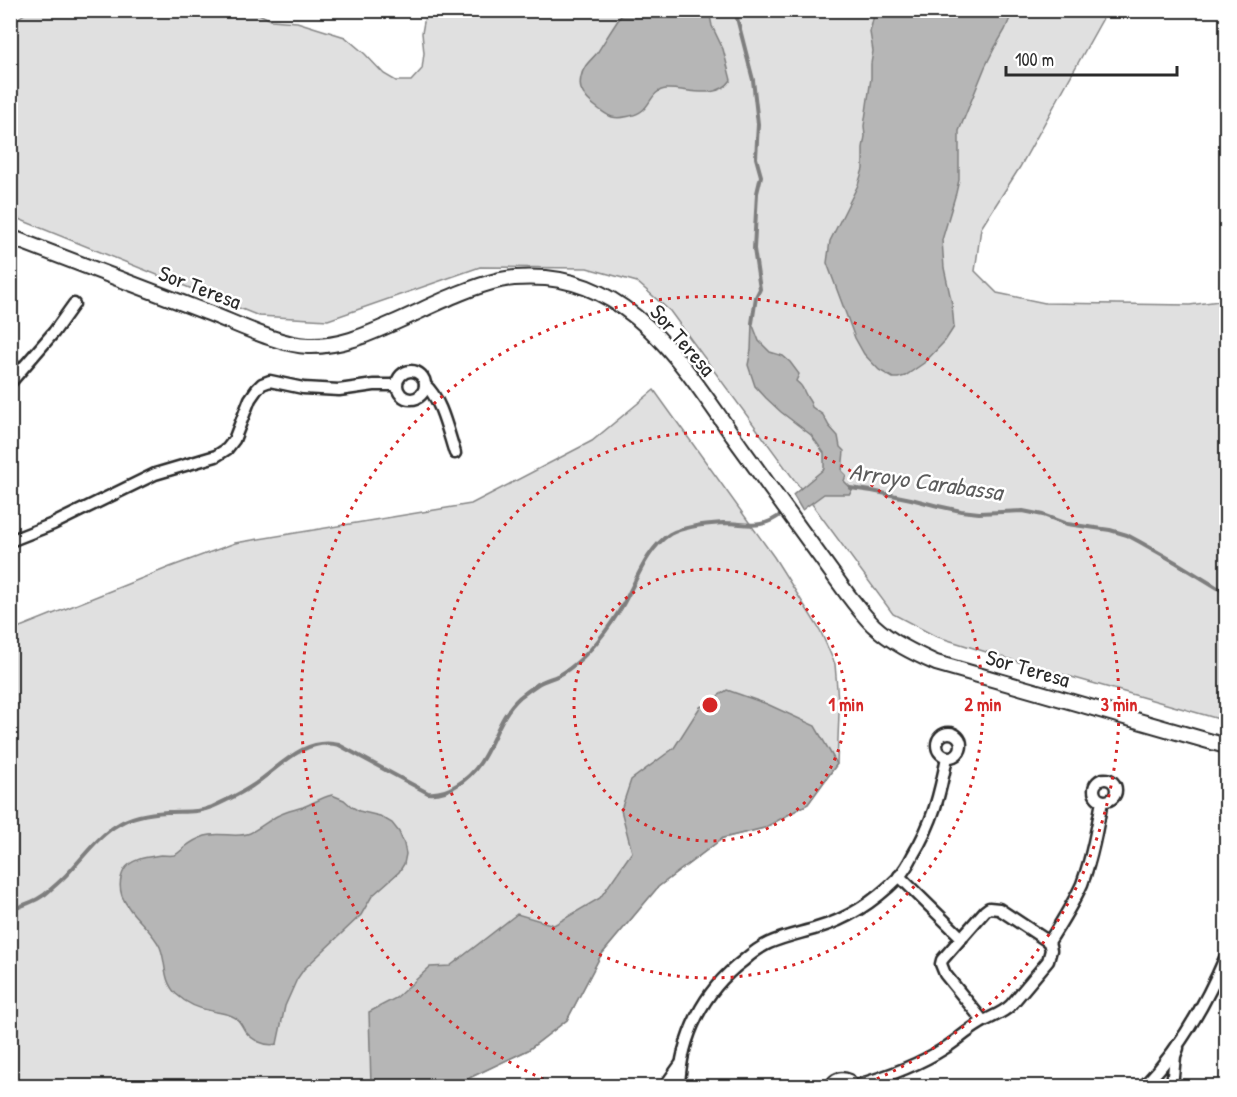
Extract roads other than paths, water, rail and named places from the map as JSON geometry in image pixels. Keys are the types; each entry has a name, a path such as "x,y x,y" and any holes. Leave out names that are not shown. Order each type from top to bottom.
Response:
{"street":[{"name":"Sor Teresa","path":"10,237 255,331 305,346 335,345 359,338 464,292 508,278 554,279 588,287 640,319 677,359 848,595 872,624 885,635 936,663 1227,746"},
{"path":"10,383 54,332 74,304"},
{"path":"411,371 421,375 425,384 421,395 411,399 401,395 396,385 401,375 411,371"},
{"path":"10,541 53,524 155,474 216,456 227,449 234,440 250,399 262,384 270,381 303,388 339,390 374,385 396,385"},
{"path":"425,384 432,390 439,405 455,453"},
{"path":"679,1086 680,1065 689,1032 702,1004 719,982 736,966 768,943 818,928 851,914 869,903 900,876 923,839 932,819 940,796 947,757"},
{"path":"1049,942 1071,907 1084,876 1096,834 1102,801"},
{"path":"900,876 962,938"},
{"path":"831,1086 834,1081 841,1078 849,1080 854,1086 882,1078 926,1059 982,1021 1005,1011 1011,1005 1048,961 1051,950 1049,942 995,908 985,910 941,964 942,970 982,1021"},
{"path":"1146,1084 1202,1008 1227,956"},
{"path":"1172,1086 1175,1056 1181,1039"},
{"path":"665,1086 680,1065"},
{"path":"1146,1084 1163,1086"}],"waterway":[{"path":"735,10 753,80 758,124 756,158 761,176 757,193 754,249 760,289 756,297 752,323"},
{"name":"Arroyo Carabassa","path":"850,488 961,511 979,513 1023,511 1043,515 1067,524 1110,530 1140,542 1226,593"},
{"name":"Arroyo Carabassa","path":"10,911 46,894 99,839 119,824 148,814 196,811 212,807 247,789 292,756 314,745 326,743 339,745 428,793 450,789 469,776 478,765 486,754 503,718 520,697 541,682 563,673 594,646 618,613 646,560 661,541 670,534 689,527 723,523 760,524 775,519 783,513"}]}
